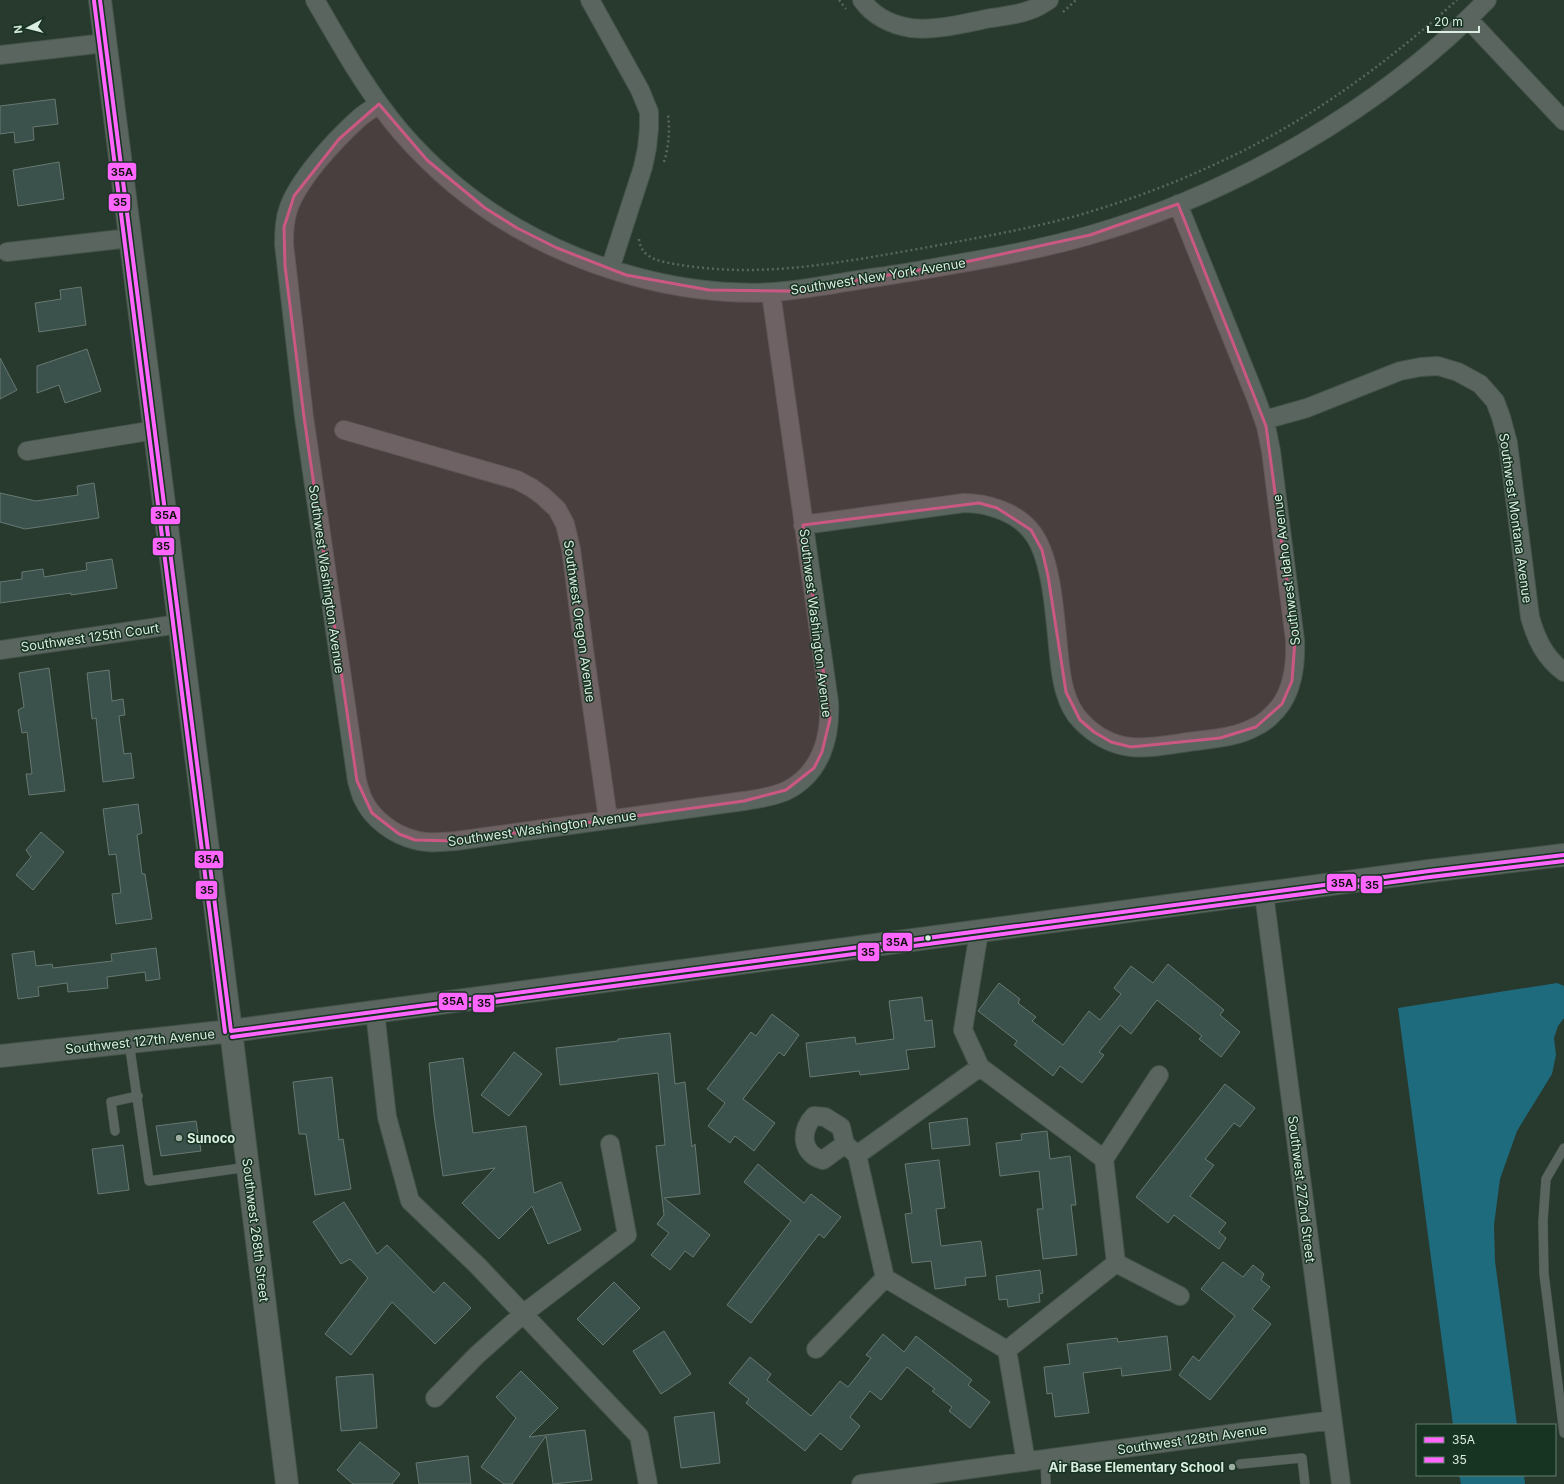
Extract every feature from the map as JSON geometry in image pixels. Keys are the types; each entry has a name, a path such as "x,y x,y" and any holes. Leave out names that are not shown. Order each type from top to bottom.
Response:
{"main road":[{"name":"Southwest 268th Street","path":"100,0 287,1484"},
{"name":"Southwest 127th Avenue","path":"0,1056 231,1031 1429,871 1564,855"}],"street":[{"name":"Southwest New York Avenue","path":"315,0 348,56 379,104 400,131 427,160 485,208 517,228 557,248 610,269 640,278 709,290 771,293 897,274 1010,253 1090,235 1178,204 1262,165 1347,115 1395,81 1468,19 1487,0"},
{"path":"590,0 636,84 648,112 649,128 643,167 610,269"},
{"path":"862,0 866,6 879,16 895,24 911,28 928,28 1014,14 1030,10 1049,0"},
{"path":"1468,19 1564,121"},
{"path":"0,55 105,43"},
{"name":"Southwest Washington Avenue","path":"379,104 358,119 348,129 306,179 294,196 287,211 284,227 284,244 305,425 356,774 363,799 372,813 382,824 398,834 415,840 456,842 767,797 786,790 802,781 814,768 827,737 830,719 829,702 771,293"},
{"name":"Southwest Idaho Avenue","path":"803,525 964,503 979,503 997,508 1015,517 1031,530 1042,550 1048,576 1061,672 1066,692 1080,720 1094,732 1111,742 1131,747 1169,745 1240,733 1256,727 1271,716 1282,704 1292,681 1296,661 1296,640 1271,451 1264,420 1178,204"},
{"path":"7,252 130,238"},
{"name":"Southwest Montana Avenue","path":"1264,420 1307,408 1379,379 1420,367 1438,366 1458,372 1480,384 1495,402 1502,417 1508,443 1530,617 1534,635 1542,649 1559,668"},
{"path":"26,451 155,430"},
{"name":"Southwest Oregon Avenue","path":"344,430 516,480 532,488 543,496 556,509 565,524 571,549 608,819"},
{"name":"Southwest 125th Court","path":"0,650 179,624"},
{"name":"Southwest 272nd Street","path":"1264,894 1341,1484"},
{"path":"979,932 963,1030 980,1067 1104,1159"},
{"path":"375,1012 387,1117 410,1200 478,1266 639,1436 648,1484"},
{"path":"980,1067 851,1149 885,1278 1007,1350 1026,1462"},
{"path":"1116,1264 1104,1159 1159,1075"},
{"path":"435,1398 477,1355 523,1314 627,1235 610,1144"},
{"path":"1116,1264 1180,1296"},
{"path":"1007,1350 1116,1264"},
{"path":"816,1349 885,1278"},
{"name":"Southwest 128th Avenue","path":"861,1484 942,1479 1026,1462 1332,1420"}],"lane":[{"path":"129,1042 138,1096 149,1181 248,1167"},
{"path":"115,1131 111,1102 138,1096"},
{"path":"1564,1148 1546,1179 1543,1221 1544,1274 1564,1433"},
{"path":"1240,1464 1302,1458 1305,1484"},
{"path":"1045,1460 1046,1484"}],"path":[{"path":"640,237 639,241 641,248 645,254 661,261 712,269 754,271 776,270 828,264 978,238 1076,216 1118,203 1172,183 1226,160 1281,130 1344,90 1384,62 1458,0"},
{"path":"662,166 667,150 669,131 667,109"}],"highlighted area":[{"path":"379,104 427,160 485,208 517,228 557,248 626,275 709,290 789,291 956,264 1090,235 1178,204 1266,426 1295,640 1292,681 1282,704 1256,727 1220,738 1131,747 1111,742 1094,732 1080,720 1066,692 1048,576 1042,550 1031,530 997,508 979,503 803,525 830,719 822,752 814,768 786,790 744,801 456,841 415,840 399,834 372,813 357,781 304,417 285,266 284,227 294,196 339,139"}],"water":[{"path":"1557,983 1564,986 1564,1018 1558,1026 1554,1038 1556,1055 1552,1074 1517,1131 1500,1179 1494,1225 1495,1261 1517,1424 1453,1424 1398,1008"},
{"path":"1459,1476 1524,1476 1525,1484 1461,1484"}],"building":[{"path":"55,99 58,124 33,127 34,140 15,143 14,132 0,134 0,106"},
{"path":"59,162 64,199 18,206 13,170"},
{"path":"81,287 86,325 39,332 35,303 61,299 60,290"},
{"path":"87,349 101,391 65,403 59,385 37,393 37,366"},
{"path":"0,358 17,390 0,399"},
{"path":"94,483 99,518 25,529 0,522 0,493 36,501 78,495 77,486"},
{"path":"112,559 117,588 0,603 0,582 22,579 22,572 43,569 44,577 87,570 86,563"},
{"path":"49,668 65,791 29,795 26,774 32,774 27,732 22,733 18,710 24,707 19,673"},
{"path":"109,670 112,701 123,699 125,715 119,716 124,754 131,753 134,778 103,782 96,718 92,719 87,673"},
{"path":"138,804 142,833 137,835 142,874 145,874 152,919 116,924 112,894 121,893 116,854 109,855 103,809"},
{"path":"41,832 64,852 33,890 16,875 31,857 26,850"},
{"path":"156,948 160,979 146,981 145,972 107,977 108,988 68,992 67,983 38,987 39,996 18,999 12,954 34,951 36,966 52,964 53,968 112,961 111,954"},
{"path":"1168,964 1224,1010 1220,1015 1240,1032 1221,1057 1199,1039 1202,1036 1157,1000 1131,1034 1120,1025 1099,1052 1104,1055 1082,1083 1060,1066 1053,1076 1014,1045 1017,1041 978,1011 999,983 1020,999 1018,1003 1036,1017 1032,1021 1063,1045 1089,1011 1100,1020 1121,994 1114,988 1131,966 1153,983"},
{"path":"922,997 925,1021 932,1020 935,1047 906,1050 909,1069 860,1075 859,1071 810,1077 806,1043 855,1037 856,1044 894,1039 889,1001"},
{"path":"772,1014 799,1035 784,1056 779,1052 743,1099 775,1123 754,1151 735,1136 730,1143 708,1126 725,1103 707,1089 751,1032 756,1036"},
{"path":"670,1033 675,1084 685,1082 692,1147 695,1144 700,1194 664,1198 710,1235 693,1257 685,1251 670,1270 651,1255 669,1233 657,1224 664,1215 656,1146 665,1145 658,1073 560,1085 556,1048"},
{"path":"514,1052 542,1074 509,1116 481,1095"},
{"path":"463,1058 473,1133 526,1126 534,1193 561,1182 581,1230 548,1244 532,1206 499,1239 462,1203 495,1168 443,1176 434,1115 429,1063"},
{"path":"332,1077 339,1140 343,1139 351,1189 315,1195 306,1134 299,1134 293,1082"},
{"path":"1225,1084 1255,1108 1240,1127 1234,1123 1205,1159 1214,1165 1190,1196 1226,1223 1219,1232 1226,1238 1219,1249 1174,1215 1168,1223 1136,1197"},
{"path":"967,1118 970,1145 932,1149 929,1123"},
{"name":"Sunoco","path":"196,1121 201,1151 161,1156 156,1126"},
{"path":"1047,1131 1050,1159 1070,1156 1076,1205 1071,1205 1077,1255 1043,1259 1037,1209 1043,1209 1039,1171 1000,1176 996,1143 1022,1140 1021,1134"},
{"path":"123,1145 129,1190 98,1194 92,1149"},
{"path":"939,1160 945,1208 936,1209 941,1246 981,1241 986,1276 965,1278 966,1285 935,1289 931,1261 912,1263 905,1214 912,1213 905,1164"},
{"path":"758,1164 804,1203 811,1194 841,1217 824,1238 819,1234 751,1323 727,1305 791,1221 744,1182"},
{"path":"344,1202 377,1254 387,1245 434,1293 444,1282 471,1308 435,1344 392,1302 351,1355 325,1334 368,1278 350,1259 341,1264 313,1222"},
{"path":"1223,1262 1243,1277 1253,1265 1264,1274 1261,1280 1270,1287 1252,1309 1271,1324 1210,1400 1179,1375 1193,1356 1199,1361 1235,1316 1201,1289"},
{"path":"1040,1270 1043,1293 1039,1294 1040,1302 1008,1307 1007,1299 999,1300 996,1276"},
{"path":"614,1282 640,1308 603,1345 577,1319"},
{"path":"664,1331 691,1374 661,1394 633,1351"},
{"path":"883,1334 904,1352 916,1336 972,1380 968,1385 990,1402 970,1428 949,1411 952,1407 932,1391 935,1389 907,1367 881,1400 870,1391 850,1417 860,1426 841,1450 820,1433 805,1451 746,1403 749,1399 729,1383 750,1357 771,1374 767,1380 811,1416 840,1381 848,1387 871,1358 866,1355"},
{"path":"1167,1336 1171,1370 1122,1376 1121,1368 1083,1373 1089,1413 1055,1417 1052,1393 1047,1394 1044,1367 1070,1364 1067,1344 1117,1338 1118,1342"},
{"path":"521,1371 558,1408 529,1437 585,1430 592,1480 553,1484 546,1436 512,1484 504,1484 481,1467 516,1418 496,1397"},
{"path":"373,1374 377,1428 341,1431 336,1377"},
{"path":"714,1412 720,1463 681,1468 674,1417"},
{"path":"360,1442 400,1474 392,1484 353,1484 337,1470"},
{"path":"468,1456 471,1484 419,1484 416,1463"}],"transit line":[{"name":"35A","path":"100,0 231,1031"},
{"name":"35","path":"94,1 225,1032"},
{"name":"35A","path":"231,1031 1429,871 1564,855"},
{"name":"35","path":"232,1037 1430,877 1564,861"}],"place":[{"name":"Sunoco","path":"179,1138"},
{"name":"Air Base Elementary School","path":"1232,1467"}]}
